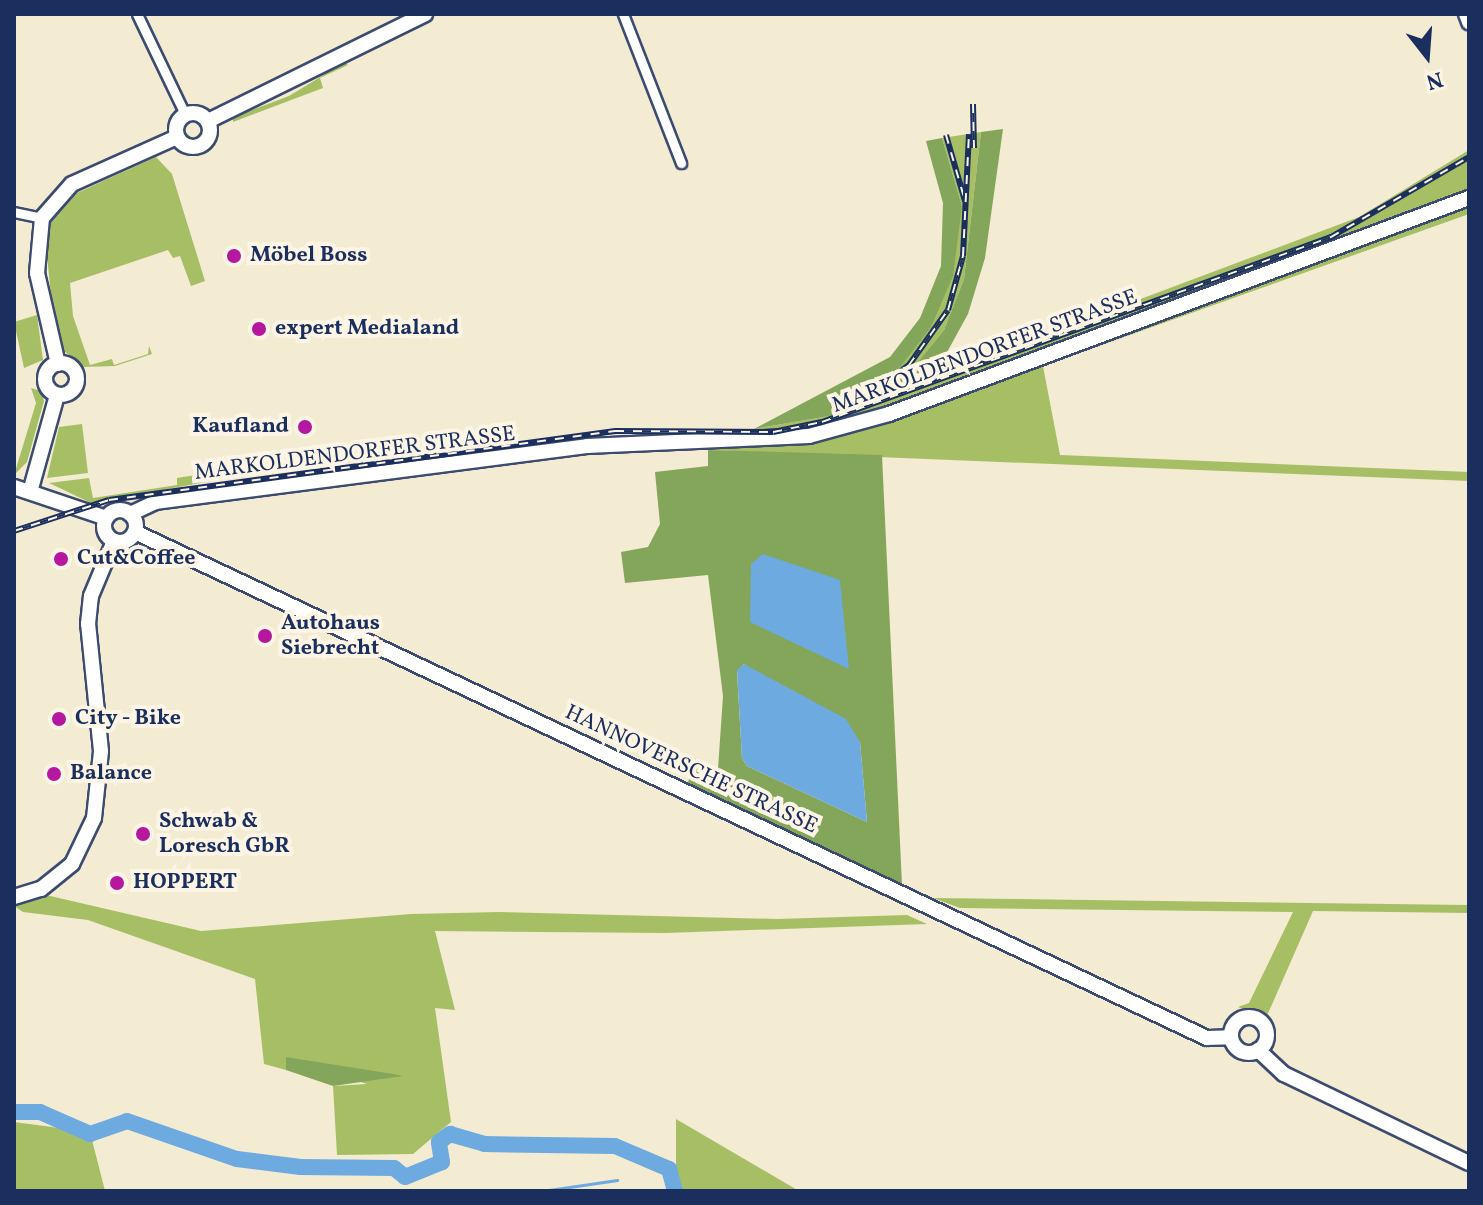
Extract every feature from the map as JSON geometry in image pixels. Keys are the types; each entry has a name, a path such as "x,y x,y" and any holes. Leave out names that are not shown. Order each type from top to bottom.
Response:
{"main road":[{"path":"208,121 425,14"},
{"path":"1466,14 1469,22"},
{"path":"197,113 208,121 209,136 198,146 184,145 177,137 175,126 185,114 197,113"},
{"path":"58,364 37,273 42,218 72,184 177,137"},
{"name":"MARKOLDENDORFER STRASSE","path":"130,514 156,502 587,446 754,442 822,433 889,414 1465,198"},
{"path":"57,395 45,379 58,364"},
{"path":"57,395 71,392 77,379 69,365 58,364"},
{"path":"30,492 57,395"},
{"path":"14,487 106,518"},
{"path":"117,511 130,514 135,532 127,540 114,541 104,530 106,518 117,511"},
{"name":"HANNOVERSCHE STRASSE","path":"135,532 1207,1038 1231,1037 1243,1052 1258,1050 1284,1074 1469,1163"},
{"path":"14,897 41,889 72,864 94,818 101,751 88,624 91,596 114,541"},
{"path":"1231,1037 1238,1020 1256,1018 1267,1037 1258,1050"}],"street":[{"path":"137,14 185,114"},
{"path":"623,14 681,163"},
{"path":"14,212 42,218"}],"green space":[{"path":"345,62 348,65 320,78 323,88 233,122 233,117 289,96"},
{"path":"1003,129 985,258 968,314 935,374 873,400 908,374 944,330 964,279 981,132"},
{"path":"981,132 964,279 944,330 908,374 877,398 1359,217 1469,150 1469,214 1043,366 1060,455 1469,472 1469,481 708,450 754,429 835,415 931,327 962,206 942,138"},
{"path":"942,138 962,206 953,276 931,327 898,370 835,415 754,429 890,357 920,318 941,266 943,203 926,141"},
{"path":"156,157 172,174 205,281 191,286 180,256 173,258 168,250 70,283 73,316 90,365 112,359 114,365 148,354 149,346 152,354 115,366 83,367 64,351 53,315 46,246 51,222 77,193"},
{"path":"37,315 43,360 24,368 14,322"},
{"path":"31,388 41,391 44,401 27,462 14,475 36,403"},
{"path":"82,424 88,473 47,478 59,427"},
{"path":"708,450 882,455 902,885 687,786 695,759 718,769 723,696 708,575 625,583 621,552 648,547 660,524 655,472 708,466","holes":["744,664 860,742 867,822 747,766 742,758 737,671"]},
{"path":"227,470 228,478 91,503 49,483 89,478 93,498 177,485 177,478"},
{"path":"46,895 201,931 411,914 500,912 777,919 907,915 927,924 666,933 435,931 455,1010 435,1008 451,1122 413,1154 337,1155 333,1086 367,1084 286,1058 286,1070 264,1064 255,979 88,920 23,912 14,906"},
{"path":"933,898 1469,905 1469,913 1313,911 1266,1018 1238,1007 1249,1003 1293,912 960,908"},
{"path":"286,1057 403,1076 333,1086 286,1070"},
{"path":"676,1119 799,1191 682,1191 676,1167"},
{"path":"14,1122 90,1132 105,1191 14,1191"}],"water":[{"path":"763,554 840,580 849,669 750,622 751,564"},
{"path":"744,664 846,719 860,742 867,822 747,766 742,758 737,670"}],"waterway":[{"path":"14,1112 40,1112 90,1134 127,1121 237,1159 300,1167 394,1168 405,1177 442,1162 439,1142 450,1134 484,1144 615,1146 669,1169 675,1191"},
{"path":"542,1191 617,1180"}],"railway":[{"path":"973,104 974,148"},
{"path":"864,400 909,365 948,310 963,256 969,134"},
{"path":"946,135 965,201"},
{"path":"14,531 109,500 615,431 773,432 822,422 1331,237 1469,157"}],"place":[{"name":"Möbel Boss","path":"234,256"},
{"name":"expert Medialand","path":"259,329"},
{"name":"Kaufland","path":"305,427"},
{"name":"Cut&Coffee","path":"61,559"},
{"name":"Autohaus Siebrecht","path":"265,636"},
{"name":"City - Bike","path":"59,719"},
{"name":"Balance","path":"54,774"},
{"name":"Schwab & Loresch GbR","path":"143,834"},
{"name":"HOPPERT","path":"117,883"}]}
